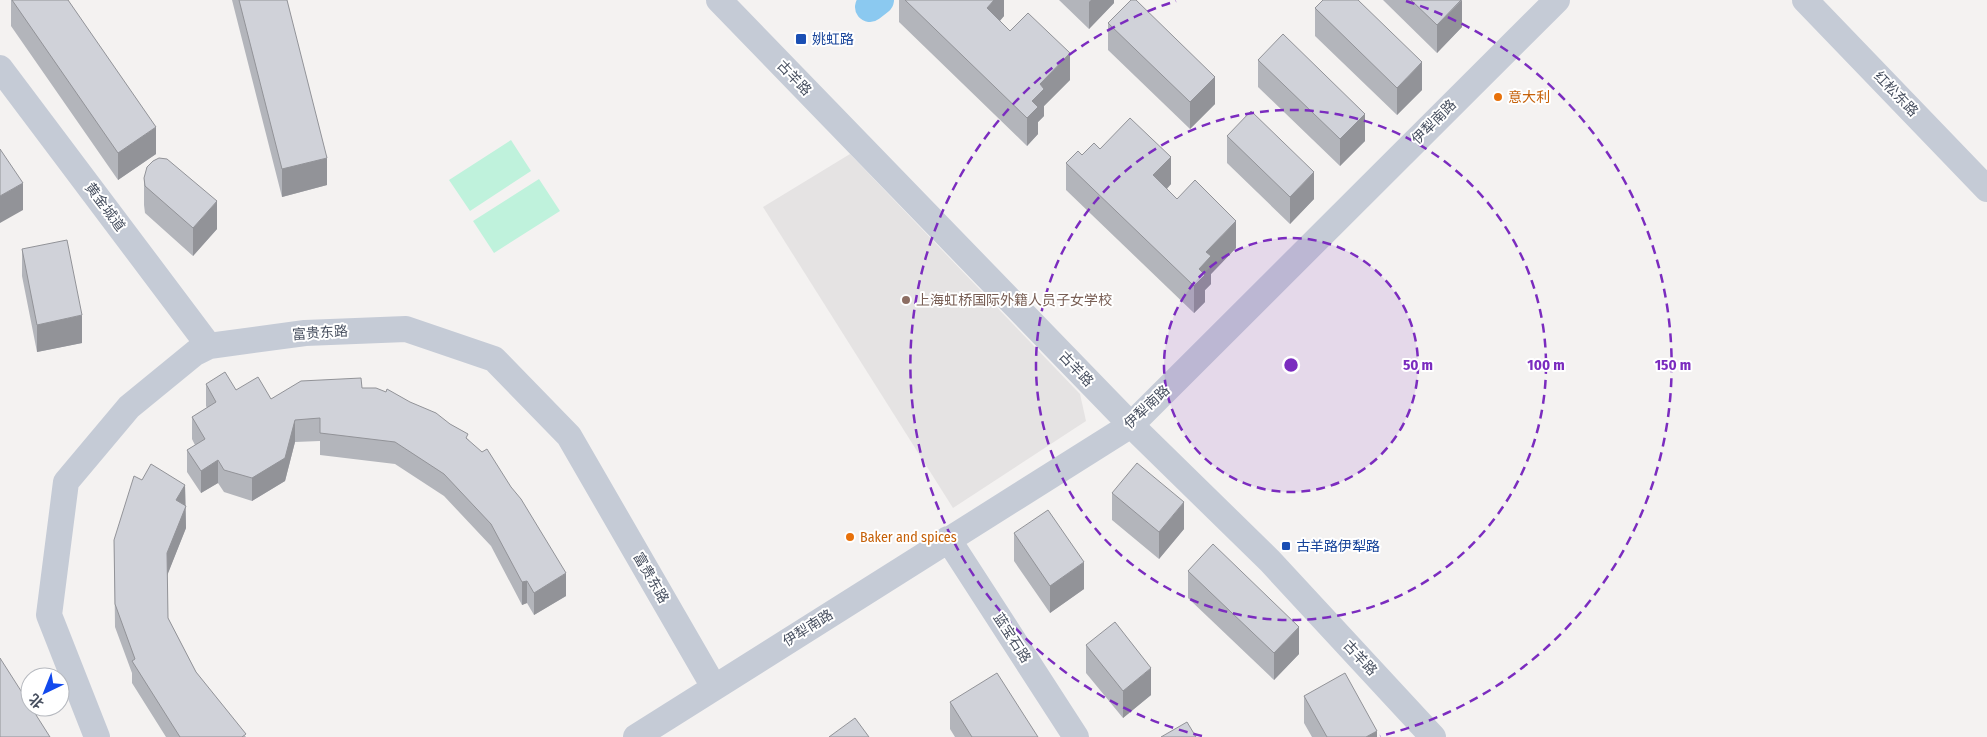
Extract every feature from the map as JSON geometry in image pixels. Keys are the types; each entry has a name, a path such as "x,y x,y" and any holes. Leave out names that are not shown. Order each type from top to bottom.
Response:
{"street":[{"name":"古羊路","path":"719,0 1130,425 1270,561 1433,737"},
{"name":"伊犁南路","path":"636,737 1130,425 1556,0"},
{"name":"红松东路","path":"1805,0 1987,188"},
{"name":"黄金城道","path":"0,68 210,346"},
{"name":"富贵东路","path":"97,737 49,614 66,482 129,407 195,352 210,346 305,333 406,329 494,359 570,436 714,687"},
{"name":"蓝宝石路","path":"948,539 1076,737"}],"shaded area":[{"name":"上海虹桥国际外籍人员子女学校","path":"850,154 1080,394 1086,421 953,508 763,207"}],"green space":[{"path":"511,140 531,171 470,211 449,180"},
{"path":"539,179 560,211 494,253 473,221"}],"building":[{"path":"12,0 68,0 156,127 118,153"},
{"path":"239,0 287,0 327,158 282,169"},
{"path":"905,0 994,0 987,8 1010,31 1028,13 1070,53 1040,84 1044,89 1032,101 1038,107 1027,118"},
{"path":"1131,0 1136,0 1215,77 1190,102 1108,23"},
{"path":"1323,0 1358,0 1422,62 1397,88 1315,8"},
{"path":"1411,0 1461,0 1437,25"},
{"path":"1283,34 1365,114 1340,139 1258,60"},
{"path":"1251,111 1314,172 1290,197 1227,136"},
{"path":"1130,118 1171,157 1153,175 1177,199 1195,180 1236,221 1206,252 1211,256 1199,269 1205,275 1194,286 1066,163 1078,151 1082,155 1094,143 1100,149"},
{"path":"0,149 23,183 0,196"},
{"path":"159,158 167,159 217,201 193,228 145,186 144,178 147,167"},
{"path":"67,240 82,315 37,325 22,249"},
{"path":"225,372 236,390 258,377 271,399 301,381 361,378 362,388 376,388 386,392 387,389 410,402 436,413 450,424 468,434 466,438 482,452 487,449 511,487 521,499 566,573 534,593 527,581 522,582 491,524 444,474 395,442 320,433 320,418 295,420 285,458 252,478 224,470 218,460 201,471 187,450 205,439 192,417 216,402 206,384"},
{"path":"1137,463 1184,502 1159,532 1112,493"},
{"path":"151,464 185,485 176,500 186,506 167,553 168,618 196,672 246,734 242,737 180,737 132,661 135,659 115,604 114,540 134,476 142,480"},
{"path":"1048,510 1084,562 1050,586 1014,533"},
{"path":"1213,544 1299,627 1274,653 1188,571"},
{"path":"1115,622 1151,668 1123,691 1086,645"},
{"path":"0,658 20,689 20,717 37,717 50,737 0,737"},
{"path":"997,673 1038,737 972,737 950,702"},
{"path":"1345,673 1377,731 1366,737 1327,737 1304,696"},
{"path":"855,718 869,737 829,737"},
{"path":"1187,722 1196,737 1161,737"}],"waterway":[{"path":"870,7 879,0"}],"place":[{"name":"姚虹路","path":"801,39"},
{"name":"意大利","path":"1498,97"},
{"name":"上海虹桥国际外籍人员子女学校","path":"906,300"},
{"name":"Baker and spices","path":"850,537"},
{"name":"古羊路伊犁路","path":"1286,546"}]}
